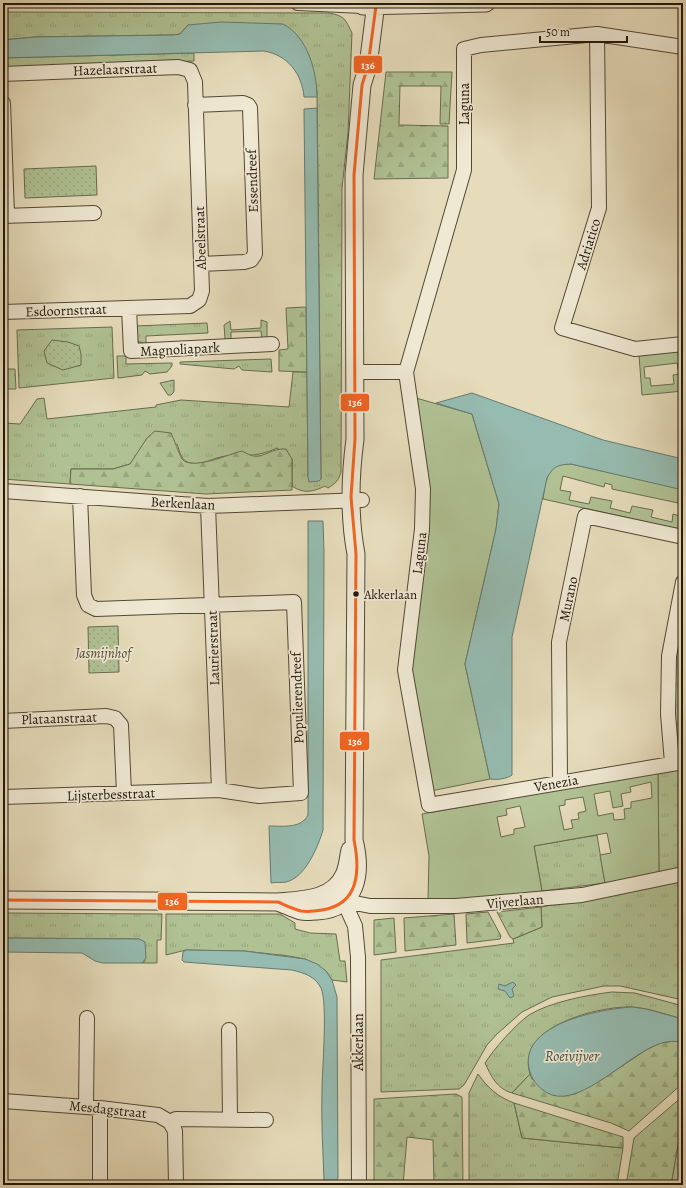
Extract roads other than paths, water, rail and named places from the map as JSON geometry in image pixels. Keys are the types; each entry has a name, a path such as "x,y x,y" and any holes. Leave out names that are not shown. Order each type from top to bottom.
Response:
{"street":[{"path":"298,3 486,3"},
{"path":"3,900 278,902 317,897 336,886 345,874 354,840 356,554 352,535 357,500 352,465 354,439 354,175 362,85 358,66 369,4"},
{"name":"Laguna","path":"429,805 405,670 422,530 423,489 406,372 464,170 464,49 481,45 597,34 683,47"},
{"name":"Adriatico","path":"597,34 599,208 562,328 635,349 683,344"},
{"name":"Hazelaarstraat","path":"3,74 178,67 190,70 194,82 195,105"},
{"path":"3,102 5,216 94,213"},
{"name":"Essendreef","path":"195,105 242,103 248,105 250,108 254,254 252,260 244,262 201,264"},
{"name":"Abeelstraat","path":"130,308 190,306 199,300 202,291 195,105"},
{"name":"Esdoornstraat","path":"3,312 130,308"},
{"name":"Magnoliapark","path":"130,308 131,351 272,344"},
{"path":"354,372 406,372"},
{"name":"Berkenlaan","path":"3,491 208,506 357,500"},
{"path":"80,496 84,595 88,605 96,609 212,604"},
{"name":"Laurierstraat","path":"208,506 219,790"},
{"name":"Murano","path":"560,782 559,642 585,516 683,537"},
{"path":"678,763 668,714 669,656 683,582"},
{"name":"Populierendreef","path":"212,604 294,602 301,794 259,796 219,790"},
{"name":"Plataanstraat","path":"3,721 106,716 115,718 121,725 124,793"},
{"name":"Venezia","path":"429,805 678,763"},
{"name":"Lijsterbesstraat","path":"3,798 219,790"},
{"path":"278,902 301,911 328,911 345,901 356,881 358,856 354,840"},
{"name":"Vijverlaan","path":"345,901 370,906 456,906 582,895 683,874"},
{"name":"Akkerlaan","path":"336,886 345,901 355,926 358,957 359,1185"},
{"path":"86,1107 87,1018"},
{"path":"229,1030 230,1120"},
{"name":"Mesdagstraat","path":"3,1101 151,1113 170,1122"},
{"path":"100,1108 100,1185"},
{"path":"176,1185 176,1138 175,1131 170,1122 176,1119 266,1120"}],"water":[{"path":"221,22 283,24 291,30 298,37 309,55 315,76 317,97 304,97 303,89 297,73 287,61 273,53 264,51 3,58 3,40 35,37 173,35 180,34 188,25"},
{"path":"317,108 321,479 319,481 309,482 304,109"},
{"path":"472,393 603,440 683,459 683,490 571,464 557,466 552,470 547,478 512,637 512,775 498,779 490,779 465,664 496,529 499,504 472,414 436,403"},
{"path":"308,521 323,521 323,830 310,861 299,875 286,882 271,883 269,826 296,825 301,823 308,815"},
{"path":"3,938 139,939 145,942 146,958 142,963 103,963 95,961 82,953 3,952"},
{"path":"186,950 244,951 305,959 317,964 326,971 332,980 337,997 338,1178 336,1181 326,1182 324,1180 322,1081 324,1008 323,996 319,984 309,976 292,970 184,962 182,960 183,952"},
{"path":"513,982 516,985 512,989 514,996 510,998 505,991 498,989 499,984 505,986"},
{"name":"Roeivijver","path":"632,1007 646,1009 683,1019 683,1042 665,1042 647,1049 592,1086 578,1093 564,1096 552,1095 541,1089 535,1083 530,1072 529,1056 535,1042 548,1031 564,1022 582,1016 601,1011"}],"place":[{"name":"Akkerlaan","path":"356,594"}],"park label":[{"name":"Jasmijnhof","path":"103,653"}]}
